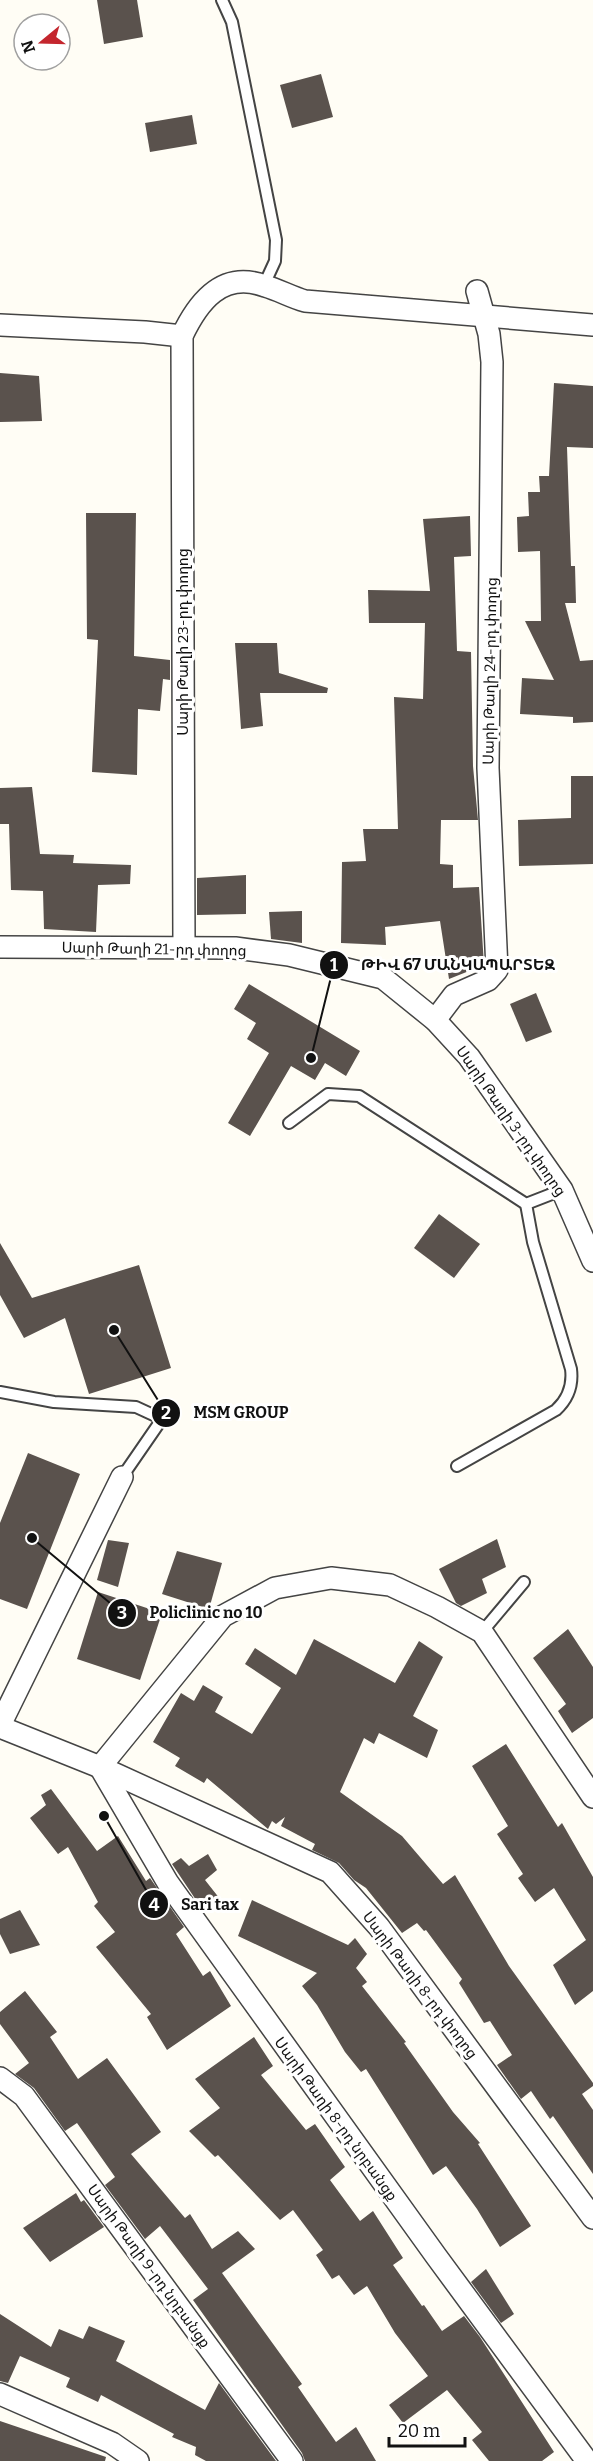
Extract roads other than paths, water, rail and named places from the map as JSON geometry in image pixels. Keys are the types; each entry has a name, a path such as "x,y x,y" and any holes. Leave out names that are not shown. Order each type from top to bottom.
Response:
{"street":[{"path":"0,325 133,331 182,336 200,304 214,291 233,284 264,285 305,301 593,325"},
{"name":"Սարի Թաղի 24-րդ փողոց","path":"435,1020 454,995 488,980 497,970 488,768 493,371 489,334 477,291"},
{"name":"Սարի Թաղի 23-րդ փողոց","path":"182,336 184,947"},
{"name":"Սարի Թաղի 21-րդ փողոց","path":"0,947 235,948 289,955 382,978 435,1020"},
{"name":"Սարի Թաղի 3-րդ փողոց","path":"435,1020 469,1057 562,1190 593,1261"},
{"path":"0,1726 122,1477"},
{"path":"100,1767 223,1616 275,1588 331,1578 390,1586 437,1606 482,1632 593,1797"},
{"name":"Սարի Թաղի 8-րդ փողոց","path":"0,1726 100,1767 330,1872 379,1927 593,2218"},
{"name":"Սարի Թաղի 8-րդ նրբանցք","path":"100,1767 181,1902 422,2237 587,2461"},
{"name":"Սարի Թաղի 9-րդ նրբանցք","path":"0,2078 24,2096 292,2461"},
{"path":"0,2394 112,2443 138,2461"}],"lane":[{"path":"222,0 232,22 276,240 275,261 264,285"},
{"path":"289,1122 328,1094 358,1096 526,1204 533,1242 572,1369 571,1386 564,1402 556,1410 457,1466"},
{"path":"526,1204 562,1190"},
{"path":"0,1392 54,1402 136,1407 162,1419 122,1477"},
{"path":"482,1632 524,1582"}],"place":[{"name":"ԹԻՎ 67 ՄԱՆԿԱՊԱՐՏԵԶ","path":"311,1058"},
{"name":"MSM GROUP","path":"114,1330"},
{"name":"Policlinic no 10","path":"32,1538"},
{"name":"Sari tax","path":"104,1816"}]}
